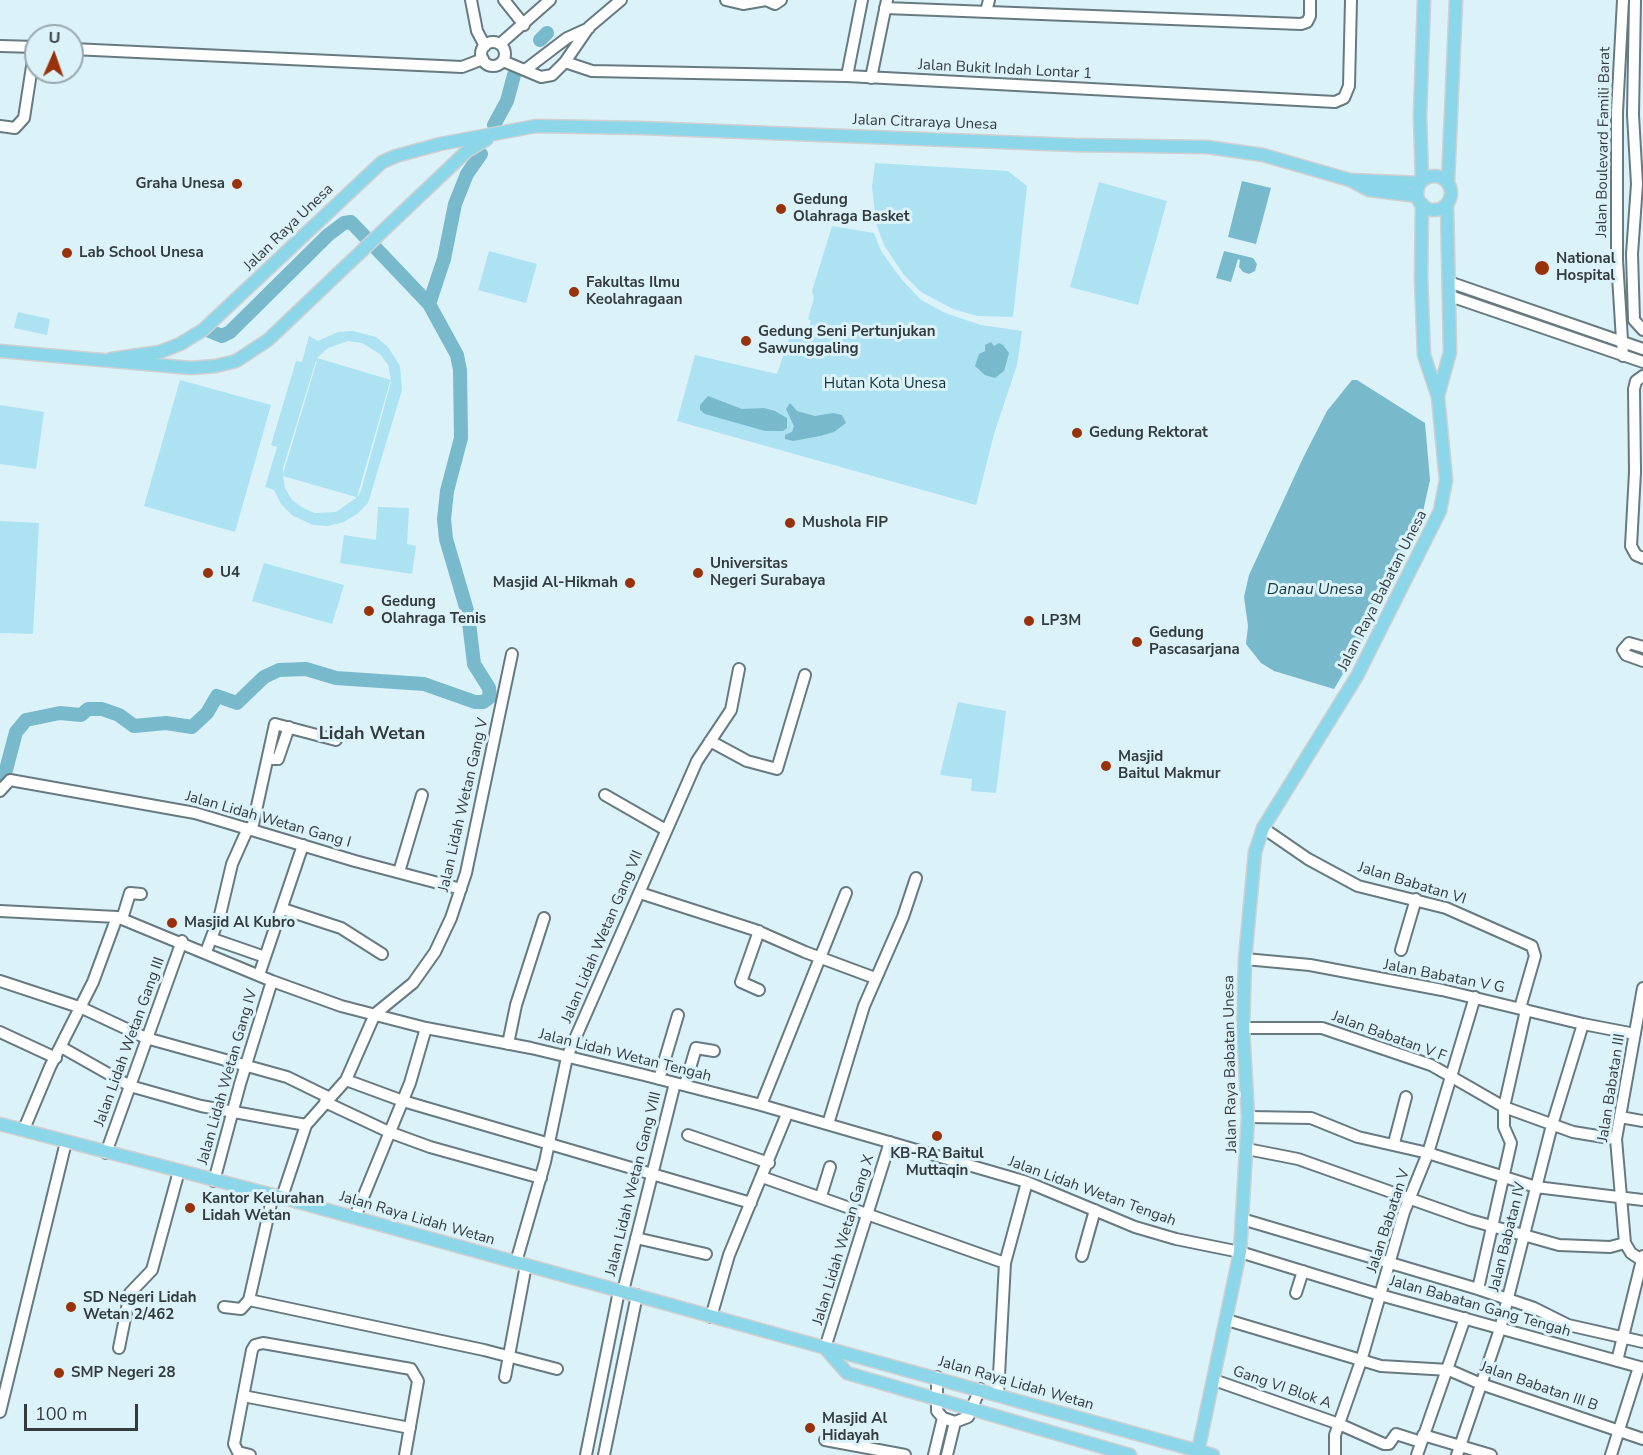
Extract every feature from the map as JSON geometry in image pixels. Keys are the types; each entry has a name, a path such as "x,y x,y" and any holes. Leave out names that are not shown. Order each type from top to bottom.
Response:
{"main road":[{"path":"1424,0 1420,116 1424,355 1438,397"},
{"path":"1438,397 1450,352 1447,208 1451,195 1448,183 1456,0"},
{"name":"Jalan Citraraya Unesa","path":"496,134 552,125 1075,145 1207,147 1246,151 1350,180 1369,190 1420,204"},
{"name":"Jalan Raya Unesa","path":"111,359 160,352 180,344 203,330 370,171 396,156 440,144 496,134"},
{"name":"Jalan Raya Unesa","path":"0,351 111,359 191,368 224,365 254,351 467,151 496,134"},
{"path":"440,144 452,151 453,165"},
{"path":"1421,182 1435,176 1448,183"},
{"name":"Jalan Citraraya Unesa","path":"1350,180 1421,182"},
{"path":"1420,204 1431,210 1447,208"},
{"path":"180,344 182,358 191,368"},
{"path":"1424,355 1432,362 1439,362 1450,352"},
{"name":"Jalan Raya Babatan Unesa","path":"1205,1453 1214,1380 1240,1252 1248,1117 1243,1028 1245,959 1255,852 1263,828 1357,676 1440,511 1446,480 1438,397"},
{"name":"Jalan Raya Lidah Wetan","path":"0,1124 355,1217 1205,1453"},
{"path":"825,1348 847,1373 1130,1455"}],"street":[{"path":"471,0 477,31 485,46 483,58"},
{"path":"504,0 524,25"},
{"path":"500,44 550,0"},
{"path":"525,70 567,38 589,27 621,0"},
{"path":"726,0 743,4 766,0 775,4 781,0"},
{"path":"848,76 862,0"},
{"path":"986,12 989,0"},
{"path":"871,78 886,4 986,12 1301,24 1310,16 1310,0"},
{"name":"Jalan Bukit Indah Lontar 1","path":"565,62 592,71 848,76 1335,102 1344,98 1349,86 1351,0"},
{"name":"Jalan Boulevard Famili Barat","path":"1623,0 1617,179 1617,260 1623,356"},
{"path":"1635,0 1639,48 1640,185 1632,254 1634,320 1643,330"},
{"path":"483,58 490,65 503,61 547,77 565,62 589,27"},
{"path":"485,46 492,42 500,44 505,52 503,61"},
{"path":"0,46 24,47"},
{"path":"84,50 462,67 483,58"},
{"path":"0,126 15,128 24,118 29,84"},
{"path":"1617,179 1640,185"},
{"path":"1632,254 1643,258"},
{"path":"1449,282 1643,349"},
{"path":"1449,296 1643,363"},
{"path":"1643,376 1636,381 1634,388 1639,473 1631,546 1636,555 1643,558"},
{"path":"1643,646 1629,643 1623,650 1626,655 1643,660"},
{"name":"Jalan Lidah Wetan Gang V","path":"249,1300 277,1196 306,1125 346,1080 375,1014 413,983 435,952 451,918 483,802 512,654"},
{"name":"Jalan Lidah Wetan Gang VII","path":"505,1377 510,1356 521,1264 567,1057 697,761 731,710 739,669"},
{"path":"710,741 747,761 777,769 805,675"},
{"path":"206,952 213,939 232,864 250,829 274,725 336,740"},
{"name":"Jalan Lidah Wetan Gang I","path":"0,791 5,783 13,780 195,813 461,888"},
{"path":"399,872 422,795"},
{"path":"605,795 666,831"},
{"name":"Jalan Babatan VI","path":"1263,828 1308,859 1358,886 1446,908 1532,946 1535,956 1504,1107 1504,1127 1511,1143 1478,1290"},
{"name":"Jalan Lidah Wetan Gang IV","path":"259,975 303,845"},
{"path":"828,1124 875,978 903,917 916,878"},
{"path":"24,1129 58,1052 82,1008 130,893 141,894"},
{"path":"640,893 759,931 875,978"},
{"path":"761,1105 846,893"},
{"path":"1401,950 1416,899"},
{"path":"283,909 341,928 382,954"},
{"name":"Jalan Lidah Wetan Tengah","path":"0,911 119,918 182,941 272,981 341,1006 426,1028 567,1057 761,1105 1027,1182 1135,1227 1176,1239 1240,1252"},
{"path":"508,1044 516,1005 544,918"},
{"path":"759,931 741,982 759,990"},
{"path":"213,939 266,957"},
{"name":"Jalan Lidah Wetan Gang III","path":"106,1153 182,941"},
{"name":"Jalan Babatan V G","path":"1245,959 1310,965 1475,997 1583,1024 1638,1033"},
{"path":"0,981 82,1008 146,1038 286,1077 389,1132 430,1147 541,1178"},
{"name":"Jalan Lidah Wetan Gang IV","path":"214,1181 245,1066 272,981"},
{"name":"Jalan Babatan III","path":"1625,1244 1619,1197 1616,1138 1638,1033 1643,988"},
{"name":"Jalan Babatan V","path":"1335,1455 1335,1435 1410,1197 1428,1153 1475,997"},
{"path":"659,1079 678,1015"},
{"name":"Jalan Babatan IV","path":"1459,1451 1500,1329 1552,1125 1583,1024"},
{"path":"355,1217 403,1101 426,1028"},
{"name":"Jalan Babatan V F","path":"1243,1028 1322,1028 1431,1065 1504,1107 1552,1125 1573,1132 1616,1138"},
{"path":"0,1032 58,1052 130,1086 201,1106 306,1125"},
{"name":"Jalan Lidah Wetan Gang VIII","path":"586,1455 614,1316 651,1176 680,1084 696,1048 714,1051"},
{"path":"346,1080 403,1101 651,1176 751,1203"},
{"path":"1394,1143 1406,1097"},
{"path":"711,1317 729,1255 769,1163 787,1114"},
{"path":"1248,1117 1311,1118 1358,1137 1394,1143 1536,1187 1643,1200"},
{"path":"1620,1118 1643,1121"},
{"path":"688,1135 769,1163"},
{"path":"0,1412 66,1142"},
{"name":"Jalan Lidah Wetan Gang X","path":"825,1348 890,1142"},
{"path":"1247,1149 1298,1159 1444,1211 1559,1245 1610,1247 1625,1244 1631,1253 1642,1258 1617,1361"},
{"path":"821,1196 830,1167"},
{"path":"119,1348 130,1293 152,1270 179,1171"},
{"path":"762,1177 1005,1263"},
{"path":"998,1394 1005,1263 1027,1182"},
{"path":"1082,1256 1095,1210"},
{"path":"1242,1219 1391,1262 1534,1308 1568,1325 1643,1342"},
{"path":"636,1238 705,1254"},
{"name":"Jalan Babatan Gang Tengah","path":"1240,1252 1380,1295 1641,1367"},
{"path":"1296,1293 1303,1271"},
{"path":"589,1441 605,1449 637,1295"},
{"path":"224,1307 243,1309 249,1300 510,1356 557,1369"},
{"path":"614,1316 632,1320"},
{"path":"1417,1455 1449,1370 1465,1318"},
{"path":"1227,1320 1381,1366 1449,1370"},
{"path":"250,1455 238,1452 234,1444 252,1350 258,1343 411,1369 418,1382 405,1455"},
{"path":"1611,1455 1641,1367"},
{"name":"Jalan Babatan III B","path":"1449,1370 1481,1384 1643,1438"},
{"path":"937,1377 935,1399 937,1411 943,1418 955,1422 968,1417 980,1389"},
{"name":"Gang VI Blok A","path":"1214,1380 1339,1424 1384,1444 1389,1444 1395,1434 1422,1438"},
{"path":"243,1396 410,1428"},
{"path":"934,1455 943,1418"},
{"path":"947,1455 955,1422"},
{"path":"1422,1438 1459,1451 1491,1455"},
{"path":"825,1440 880,1453 905,1455"}],"green space":[{"path":"875,163 1008,171 1027,186 1013,317 977,316 953,309 921,292 904,275 884,245 876,223 872,187"},
{"path":"1099,182 1167,201 1138,305 1070,287"},
{"name":"Hutan Kota Unesa","path":"832,226 874,233 881,251 902,280 921,300 945,313 981,325 1022,331 1017,365 994,434 976,505 677,421 695,355 777,374 790,336 805,340 811,321 808,319 814,298 812,291"},
{"path":"489,251 537,264 526,303 478,290"},
{"path":"18,312 50,319 47,335 14,328"},
{"path":"353,331 376,337 388,347 400,366 402,390 368,503 344,522 328,526 313,525 292,515 281,504 274,490 265,487 277,447 271,445 296,361 302,362 309,336 318,341 338,332","holes":["348,341 362,343 380,354 388,365 391,380 317,358 328,348","316,361 317,361 283,474","390,382 361,491 357,497","283,476 356,498 336,512 315,513 292,500 285,488"]},
{"path":"180,380 271,405 235,532 144,506"},
{"path":"0,405 44,412 36,469 0,464"},
{"path":"378,507 409,508 407,544 416,546 412,574 340,563 344,535 376,540"},
{"path":"0,521 39,523 33,634 0,633"},
{"path":"264,563 344,585 332,624 252,601"},
{"path":"958,702 1006,711 996,793 971,791 972,779 940,775"}],"water":[{"path":"1242,181 1271,188 1256,244 1228,237"},
{"path":"1224,251 1253,258 1257,264 1255,271 1249,274 1243,272 1239,267 1240,260 1238,259 1231,282 1216,278"},
{"path":"991,342 994,346 999,343 1003,345 1009,353 1004,371 995,378 985,375 975,366 979,354 985,351 985,345"},
{"name":"Danau Unesa","path":"1352,380 1357,380 1425,423 1430,480 1422,516 1369,630 1334,689 1274,671 1261,663 1246,644 1248,626 1244,597 1249,575 1303,458 1327,411"},
{"path":"708,396 742,409 764,408 775,411 787,418 787,428 783,431 765,431 705,414 700,410 700,405"},
{"path":"790,403 797,411 815,416 833,413 842,415 846,423 834,432 820,436 793,441 785,439 785,435 792,432 794,426 786,409"}],"waterway":[{"path":"540,40 547,33"},
{"path":"494,125 507,101 514,75"},
{"path":"0,775 6,770 16,732 26,720 60,713 81,715 88,709 102,709 119,715 134,726 166,723 192,727 207,713 217,696 237,703 264,677 279,670 306,669 336,678 424,684 475,702 483,702 490,697 489,688 474,664 468,614 446,539 444,519 447,491 461,438 460,370 457,355 429,304 444,259 455,204 467,174 481,154"},
{"path":"207,330 222,336 230,332 328,235 344,223 351,222 429,304"}],"place":[{"name":"Graha Unesa","path":"237,184"},
{"name":"Gedung Olahraga Basket","path":"781,209"},
{"name":"Lab School Unesa","path":"67,253"},
{"name":"National Hospital","path":"1542,268"},
{"name":"Fakultas Ilmu Keolahragaan","path":"574,292"},
{"name":"Gedung Seni Pertunjukan Sawunggaling","path":"746,341"},
{"name":"Gedung Rektorat","path":"1077,433"},
{"name":"Mushola FIP","path":"790,523"},
{"name":"U4","path":"208,573"},
{"name":"Universitas Negeri Surabaya","path":"698,573"},
{"name":"Masjid Al-Hikmah","path":"630,583"},
{"name":"Gedung Olahraga Tenis","path":"369,611"},
{"name":"LP3M","path":"1029,621"},
{"name":"Gedung Pascasarjana","path":"1137,642"},
{"name":"Masjid Baitul Makmur","path":"1106,766"},
{"name":"Masjid Al Kubro","path":"172,923"},
{"name":"KB-RA Baitul Muttaqin","path":"937,1136"},
{"name":"Kantor Kelurahan Lidah Wetan","path":"190,1208"},
{"name":"SD Negeri Lidah Wetan 2/462","path":"71,1307"},
{"name":"SMP Negeri 28","path":"59,1373"},
{"name":"Masjid Al Hidayah","path":"810,1428"}],"district":[{"name":"Lidah Wetan","path":"372,735"}]}
